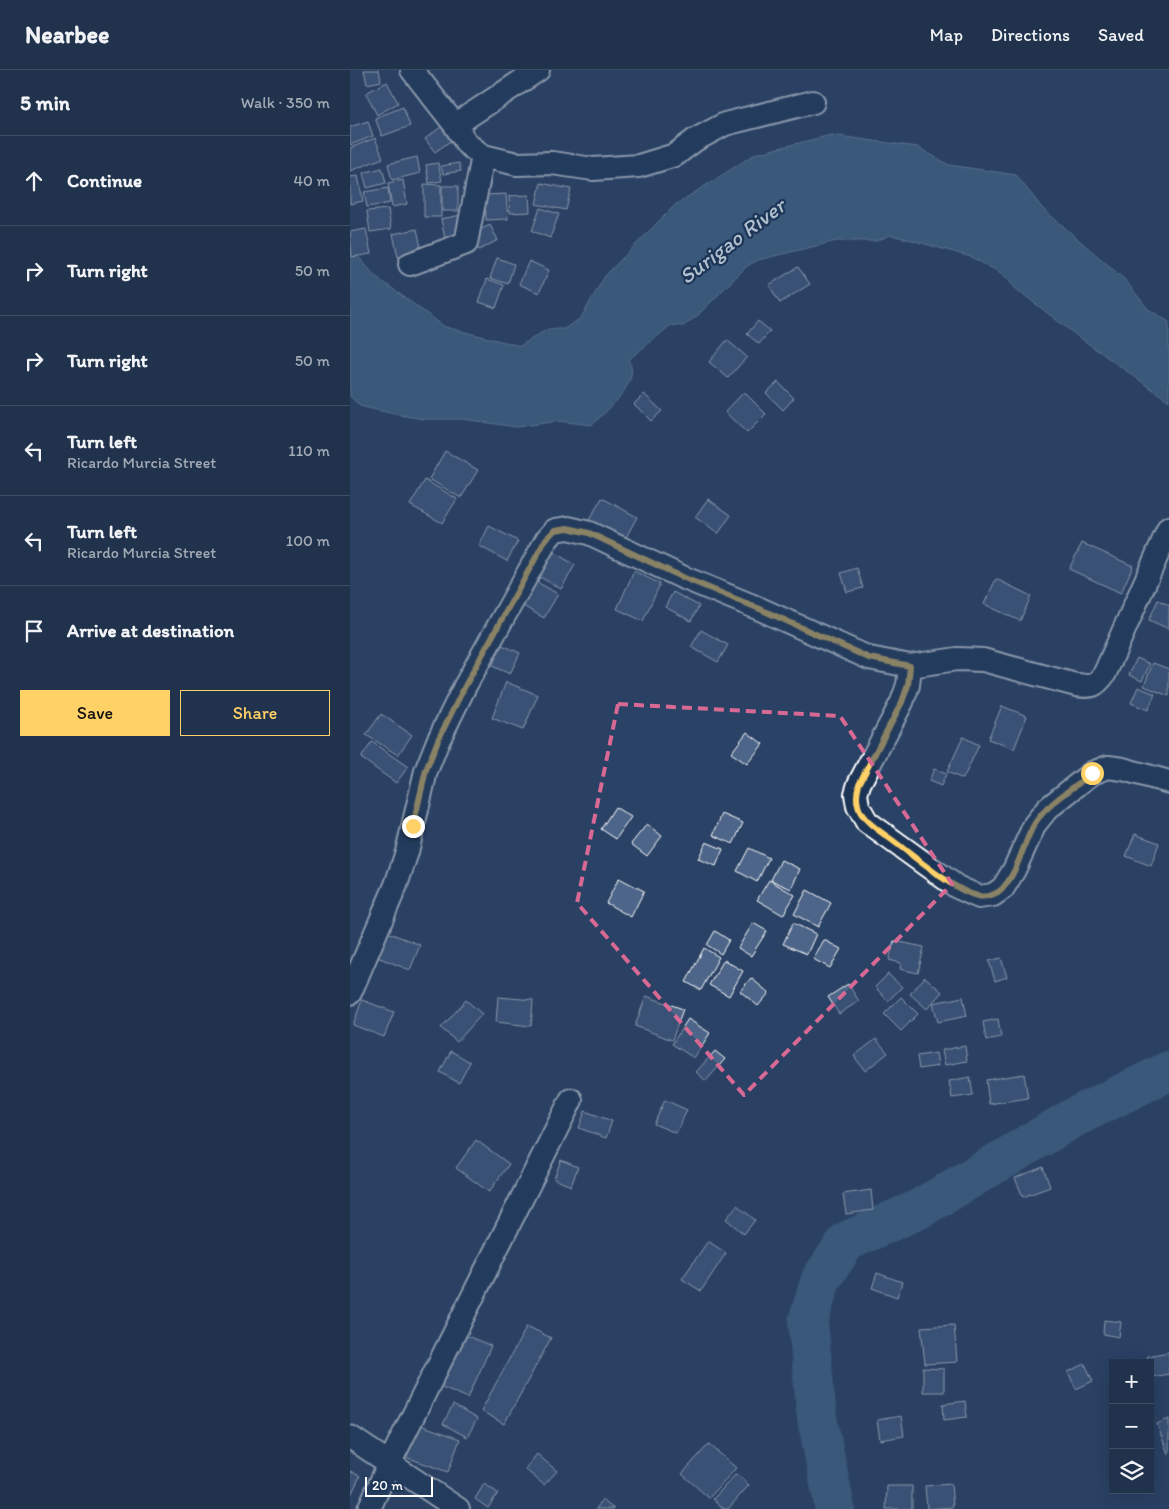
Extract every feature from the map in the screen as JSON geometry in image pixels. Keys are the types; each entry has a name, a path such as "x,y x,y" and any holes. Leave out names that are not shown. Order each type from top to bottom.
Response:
{"street":[{"path":"412,70 455,124 467,144 483,156 517,164 552,163 593,169 639,166 675,156 694,140 725,124 812,102"},
{"path":"455,124 538,70"},
{"path":"410,264 466,243 483,156"},
{"path":"350,992 396,884 407,852 426,770 438,740 465,686 546,539 555,530 568,528 589,533 682,577 760,609 869,658 910,666 957,659 982,660 1089,687 1098,683 1105,673 1169,528"},
{"path":"910,666 908,685 902,702 859,784 856,794 858,806 867,822 957,887 979,897 993,895 1003,888 1014,870 1035,824 1047,809 1092,773 1108,767 1169,782"},
{"path":"369,1509 389,1464 571,1100"},
{"path":"350,1438 458,1509"}],"highlighted area":[{"path":"618,704 840,716 952,884 744,1095 577,903"}],"water":[{"name":"Surigao River","path":"831,135 917,147 949,165 1016,175 1042,208 1124,279 1148,309 1169,322 1169,401 1076,335 1015,288 1003,274 971,257 890,235 876,241 836,241 758,260 747,266 697,316 683,326 671,325 628,360 631,366 629,383 618,399 591,425 559,421 516,427 463,419 423,419 360,406 350,396 350,247 375,276 445,327 520,346 548,329 564,329 581,318 605,276 675,205 755,154"}],"building":[{"path":"364,70 379,70 381,81 367,84"},
{"path":"387,82 398,103 377,115 366,93"},
{"path":"403,107 410,126 382,136 375,118"},
{"path":"368,121 373,136 350,145 350,127"},
{"path":"446,123 456,137 435,152 425,139"},
{"path":"375,138 383,158 350,171 350,148"},
{"path":"417,157 420,173 392,180 388,164"},
{"path":"438,163 442,181 429,183 426,165"},
{"path":"459,163 461,171 443,174 441,166"},
{"path":"382,168 386,183 367,188 363,173"},
{"path":"358,176 363,201 350,204 350,177"},
{"path":"403,180 407,204 392,207 388,183"},
{"path":"541,183 571,189 566,210 536,204"},
{"path":"424,184 441,185 441,217 424,217"},
{"path":"442,186 458,186 458,211 442,211"},
{"path":"388,188 390,203 367,207 364,192"},
{"path":"506,194 508,219 486,220 485,195"},
{"path":"529,195 530,212 510,213 509,196"},
{"path":"540,208 559,214 550,238 532,231"},
{"path":"388,209 391,229 370,232 367,211"},
{"path":"461,215 465,236 445,239 441,219"},
{"path":"490,225 498,240 479,250 471,234"},
{"path":"366,229 371,254 352,257 350,232"},
{"path":"417,229 422,252 398,257 393,234"},
{"path":"497,258 514,264 508,284 490,278"},
{"path":"529,261 549,270 539,293 519,284"},
{"path":"798,267 810,284 780,303 769,285"},
{"path":"487,279 504,285 496,308 479,302"},
{"path":"758,321 770,331 759,344 747,334"},
{"path":"727,340 747,357 728,378 709,362"},
{"path":"778,382 794,398 783,410 766,393"},
{"path":"744,392 766,414 747,433 725,412"},
{"path":"644,394 662,411 651,421 634,404"},
{"path":"445,451 478,470 461,498 429,479"},
{"path":"425,480 457,499 442,523 410,505"},
{"path":"602,498 637,517 625,539 589,520"},
{"path":"708,499 731,515 718,534 695,517"},
{"path":"489,526 518,541 507,561 479,546"},
{"path":"1082,543 1133,566 1121,593 1069,569"},
{"path":"552,551 575,565 561,589 538,576"},
{"path":"857,568 863,588 847,592 841,573"},
{"path":"634,571 660,584 643,621 617,609"},
{"path":"996,579 1031,596 1020,621 984,604"},
{"path":"537,582 558,594 544,618 523,606"},
{"path":"673,592 699,606 691,621 665,607"},
{"path":"1158,600 1169,605 1169,629 1149,620"},
{"path":"701,630 728,645 718,662 691,647"},
{"path":"502,645 520,653 510,674 492,666"},
{"path":"1137,658 1150,664 1142,681 1129,675"},
{"path":"1153,663 1169,669 1169,696 1144,686"},
{"path":"506,682 538,695 523,730 492,718"},
{"path":"1138,687 1155,694 1148,710 1131,703"},
{"path":"1002,706 1027,716 1014,749 988,739"},
{"path":"381,714 412,735 398,755 366,735"},
{"path":"747,732 763,744 747,764 731,753"},
{"path":"963,737 979,745 963,779 947,772"},
{"path":"372,742 408,767 396,783 361,758"},
{"path":"934,769 946,774 941,786 929,781"},
{"path":"615,807 631,817 616,839 601,829"},
{"path":"722,814 743,823 733,844 713,835"},
{"path":"647,824 662,836 647,856 631,844"},
{"path":"1135,834 1159,843 1151,866 1126,856"},
{"path":"706,842 723,849 716,866 698,859"},
{"path":"749,848 769,858 757,882 737,871"},
{"path":"781,860 800,869 791,889 771,880"},
{"path":"619,878 644,891 631,917 606,903"},
{"path":"769,880 795,895 783,915 757,900"},
{"path":"807,890 831,903 818,927 794,914"},
{"path":"753,923 767,931 751,956 738,948"},
{"path":"793,923 816,934 807,954 783,944"},
{"path":"382,930 420,945 410,970 372,955"},
{"path":"715,931 729,940 721,954 707,945"},
{"path":"824,940 841,949 830,968 813,959"},
{"path":"894,941 924,947 918,973 900,969 901,963 889,960"},
{"path":"704,948 719,957 701,990 686,982"},
{"path":"1001,958 1007,977 995,981 989,961"},
{"path":"724,960 743,971 729,996 709,985"},
{"path":"888,974 902,987 888,1001 875,987"},
{"path":"925,977 942,992 927,1009 910,994"},
{"path":"751,978 769,993 758,1006 740,991"},
{"path":"848,984 859,1001 839,1014 828,997"},
{"path":"646,996 683,1009 672,1040 635,1026"},
{"path":"498,997 533,1000 531,1026 496,1022"},
{"path":"901,997 918,1014 901,1031 884,1014"},
{"path":"963,997 967,1016 938,1022 933,1003"},
{"path":"362,1000 394,1012 384,1037 353,1025"},
{"path":"466,1000 482,1014 457,1042 441,1028"},
{"path":"688,1019 710,1033 694,1058 672,1044"},
{"path":"998,1019 1001,1037 986,1040 983,1022"},
{"path":"876,1039 888,1053 865,1071 854,1056"},
{"path":"965,1046 967,1061 945,1065 942,1050"},
{"path":"451,1051 470,1062 459,1083 440,1072"},
{"path":"715,1051 725,1059 706,1081 696,1072"},
{"path":"936,1053 938,1066 919,1069 917,1056"},
{"path":"1024,1074 1028,1098 989,1104 986,1080"},
{"path":"970,1077 973,1095 952,1098 949,1081"},
{"path":"665,1100 687,1110 676,1133 654,1124"},
{"path":"585,1111 612,1121 606,1138 579,1128"},
{"path":"476,1140 509,1164 489,1192 456,1168"},
{"path":"561,1160 578,1167 571,1186 554,1179"},
{"path":"1043,1167 1050,1187 1023,1197 1015,1178"},
{"path":"871,1190 873,1210 846,1214 843,1194"},
{"path":"737,1205 755,1220 744,1234 726,1219"},
{"path":"708,1241 726,1253 701,1291 682,1279"},
{"path":"877,1273 902,1282 897,1297 872,1288"},
{"path":"1104,1320 1121,1322 1119,1337 1103,1334"},
{"path":"954,1325 957,1362 925,1364 921,1327"},
{"path":"527,1326 551,1338 504,1424 481,1411"},
{"path":"456,1331 491,1346 468,1398 433,1383"},
{"path":"1169,1352 1169,1374 1154,1376 1154,1359 1148,1359 1147,1356"},
{"path":"1085,1364 1093,1381 1076,1389 1068,1372"},
{"path":"923,1368 944,1369 944,1392 923,1392"},
{"path":"965,1401 967,1417 944,1420 943,1404"},
{"path":"453,1405 477,1419 467,1437 443,1424"},
{"path":"901,1416 904,1436 880,1440 877,1420"},
{"path":"1169,1419 1169,1453 1168,1454 1157,1424"},
{"path":"412,1422 460,1439 448,1472 400,1455"},
{"path":"709,1444 736,1468 709,1498 682,1474"},
{"path":"537,1454 557,1471 544,1485 525,1469"},
{"path":"350,1471 360,1476 350,1497"},
{"path":"736,1474 749,1485 728,1509 724,1509 713,1499"},
{"path":"484,1484 498,1493 488,1508 475,1499"},
{"path":"951,1484 953,1507 927,1509 925,1486"},
{"path":"887,1486 912,1486 912,1509 886,1509"},
{"path":"602,1500 614,1509 596,1509"}],"waterway":[{"path":"835,1509 817,1418 808,1322 821,1279 847,1241 919,1209 1075,1117 1169,1071"}],"route":[{"path":"413,826 426,770 438,740 465,686 546,539 555,530 568,528 589,533 682,577 760,609 869,658 910,666 908,685 902,702 859,784 856,794 858,806 867,822 957,887 979,897 993,895 1003,888 1014,870 1035,824 1047,809 1092,773"}]}
